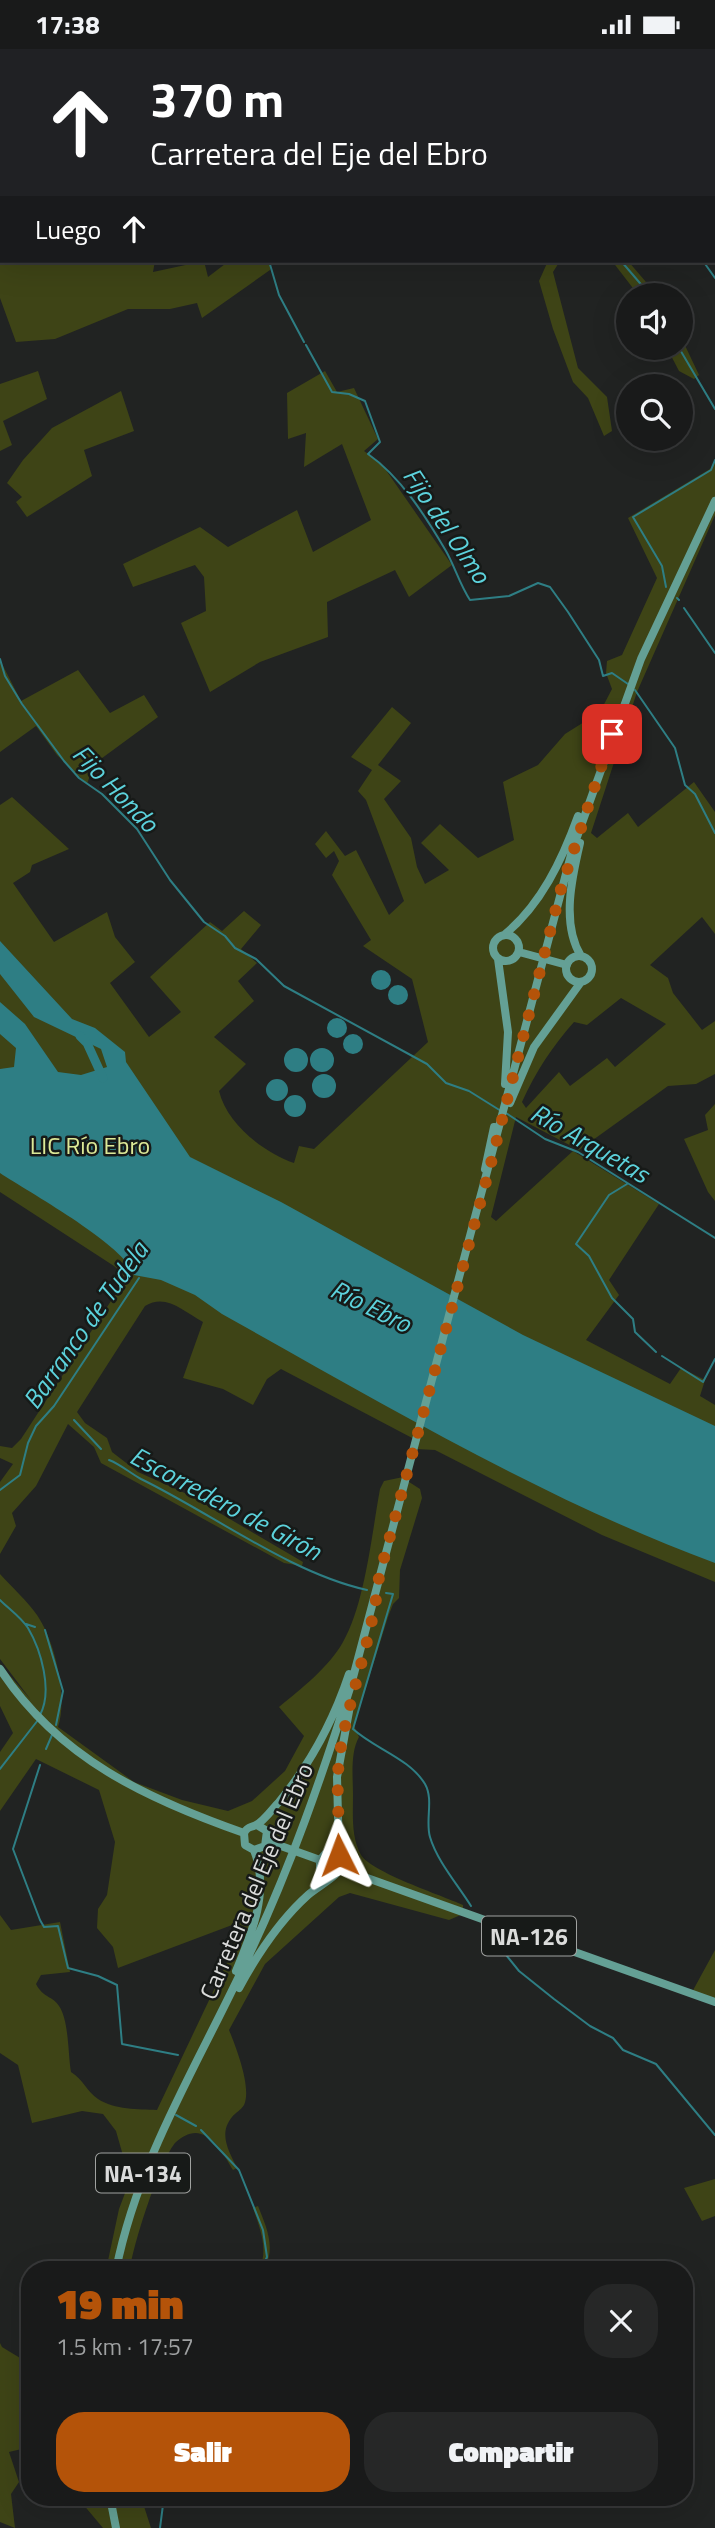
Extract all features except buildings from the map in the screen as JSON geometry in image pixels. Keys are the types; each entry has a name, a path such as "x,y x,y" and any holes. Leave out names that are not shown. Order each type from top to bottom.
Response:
{"main road":[{"name":"NA-134","path":"481,1195 561,889 603,759 651,637 715,501"},
{"path":"491,1163 522,1071 548,1024 581,982 590,976 593,969 590,961 581,956 571,932 574,871 583,830 621,710"},
{"path":"481,1195 509,1053 498,959 493,945 522,918 552,876 603,759"},
{"path":"504,935 516,940 522,953"},
{"path":"498,959 510,961 522,953 564,964"},
{"path":"564,964 581,956"},
{"path":"564,964 569,977 581,982"},
{"name":"Carretera del Eje del Ebro","path":"119,2261 146,2166 251,1952 327,1762 368,1620 481,1195"},
{"path":"208,2040 268,1940 303,1900 342,1869 336,1795 340,1755 372,1620 379,1577"},
{"path":"257,1825 293,1784 324,1735 368,1620"},
{"path":"0,1669 32,1710 75,1751 126,1785 158,1801 244,1833"},
{"path":"185,2082 235,1974 254,1923 262,1879 254,1850 245,1845 244,1833 251,1825 257,1825 267,1831 271,1843"},
{"path":"254,1850 271,1843 315,1859 329,1853 339,1855"},
{"path":"315,1859 321,1872 330,1877"},
{"name":"NA-126","path":"342,1869 715,2002"},
{"path":"112,2506 116,2528"}],"green space":[{"path":"0,263 155,263 153,272 204,263 208,277 226,263 270,263 270,270 202,318 197,303 170,309 128,309 55,339 16,342 0,298"},
{"path":"547,263 559,263 553,272 578,368 607,397 612,431 604,436 588,398 573,382 539,281"},
{"path":"614,263 630,263 647,283 629,283"},
{"path":"673,360 692,360 699,375 694,379 693,374 679,371"},
{"path":"38,371 47,399 3,421 12,445 0,451 0,384"},
{"path":"325,371 337,392 354,388 378,439 364,451 381,463 452,565 409,597 395,570 327,602 328,637 260,662 210,692 181,623 206,611 204,577 195,565 133,587 123,564 200,527 228,547 297,510 313,552 371,520 342,444 304,467 306,433 288,439 287,393"},
{"path":"121,391 134,431 84,450 92,476 27,517 16,502 22,497 7,483 23,460 52,428"},
{"path":"715,462 715,515 637,692 591,833 597,838 628,813 638,827 694,782 715,812 715,934 702,917 650,965 668,978 673,993 702,1030 715,1021 715,1074 696,1084 668,1086 579,1150 516,1117 491,1217 496,1221 573,1151 659,1204 609,1280 619,1295 586,1340 670,1384 681,1368 705,1380 700,1396 715,1405 715,1582 602,1535 435,1450 416,1449 416,1440 281,1369 267,1379 253,1405 223,1389 183,1378 203,1322 174,1305 160,1301 145,1306 77,1412 85,1423 107,1438 112,1452 138,1472 189,1495 303,1562 302,1566 284,1563 101,1463 94,1447 68,1424 36,1486 12,1513 16,1526 0,1554 0,1482 13,1464 0,1458 0,1446 12,1448 21,1439 124,1281 122,1273 114,1266 0,1192 0,805 12,797 69,849 32,865 30,872 13,883 54,942 107,912 115,937 135,962 110,983 149,1037 181,1012 150,977 210,922 222,931 244,911 261,925 241,949 257,963 238,981 254,1001 214,1037 246,1064 219,1091 230,1115 248,1135 270,1152 294,1163 299,1146 314,1149 428,1042 412,979 363,946 371,940 332,875 339,861 334,851 326,858 315,844 326,831 345,856 356,850 389,915 404,901 366,800 358,791 372,770 351,757 392,707 411,723 378,765 401,781 384,799 411,838 417,867 425,884 449,870 421,843 440,824 478,858 514,840 503,782 538,765 565,734 600,712 612,689 606,673 607,661 622,655 657,578 628,518 710,469","holes":["621,998 666,1024 615,1067 607,1058 570,1086 559,1072 526,1108 522,1102 545,1060 574,1022 587,1025"]},
{"path":"0,660 21,701 78,670 110,713 144,695 158,717 94,764 87,784 57,755 36,726 0,752"},
{"path":"715,1104 715,1201 708,1192 684,1139 708,1130 705,1115"},
{"path":"408,1476 406,1480 420,1489 422,1498 400,1570 399,1598 393,1604 388,1617 354,1726 359,1737 354,1750 353,1765 354,1833 361,1855 367,1862 392,1876 463,1905 463,1914 449,1920 350,1893 339,1897 265,1964 229,2030 246,2088 244,2105 228,2123 225,2136 237,2168 233,2170 220,2149 207,2136 194,2133 176,2142 155,2183 132,2261 108,2261 119,2209 130,2180 116,2131 103,2114 82,2111 32,2123 18,2065 0,2053 0,1915 11,1930 60,1922 70,1972 41,1975 36,1984 57,2003 62,2012 71,2072 94,2096 105,2103 157,2110 230,1956 240,1922 118,1968 113,1947 97,1928 98,1909 107,1895 115,1842 99,1790 36,1759 0,1811 0,1752 13,1733 0,1706 0,1664 31,1700 0,1659 0,1574 37,1615 49,1639 60,1685 61,1715 58,1727 134,1782 182,1800 228,1811 252,1801 285,1771 304,1736 279,1707 322,1669 337,1651 351,1626 362,1588 380,1489 384,1481"},
{"path":"715,1950 715,2003 691,1994"},
{"path":"715,2179 715,2216 702,2221 684,2188"},
{"path":"258,2206 264,2221 270,2251 268,2261 262,2261 261,2231 253,2208"},
{"path":"0,2343 21,2359 21,2449 9,2452 19,2482 11,2494 15,2528 0,2522"},
{"path":"85,2506 144,2506 151,2528 103,2528"}],"water":[{"name":"LIC Río Ebro","path":"0,941 72,1019 95,1028 125,1052 126,1062 190,1157 281,1202 523,1335 715,1426 715,1563 651,1538 525,1480 222,1314 195,1295 161,1280 134,1275 127,1263 96,1235 0,1173 0,1069 14,1067 16,1048 0,1034 0,1002 25,1024 58,1072 81,1075 107,1067 101,1049 34,1017 0,974"},
{"path":"381,970 388,973 391,980 388,987 381,990 374,987 371,980 374,973"},
{"path":"398,985 405,988 408,995 405,1002 398,1005 391,1002 388,995 391,988"},
{"path":"337,1018 344,1021 347,1028 344,1035 337,1038 330,1035 327,1028 330,1021"},
{"path":"353,1034 360,1037 363,1044 360,1051 353,1054 346,1051 343,1044 346,1037"},
{"path":"296,1048 305,1051 308,1060 305,1069 296,1072 287,1069 284,1060 287,1051"},
{"path":"322,1048 331,1051 334,1060 331,1069 322,1072 313,1069 310,1060 313,1051"},
{"path":"324,1074 333,1077 336,1086 333,1095 324,1098 315,1095 312,1086 315,1077"},
{"path":"277,1079 287,1086 288,1090 281,1100 277,1101 267,1094 266,1090 273,1080"},
{"path":"295,1095 305,1102 306,1106 299,1116 295,1117 285,1110 284,1106 291,1096"}],"waterway":[{"name":"Fijo del Olmo","path":"270,263 279,295 304,342"},
{"path":"623,263 640,283"},
{"path":"704,263 715,278"},
{"name":"Fijo del Olmo","path":"306,345 332,392 349,394 365,401 380,442 368,454 391,474 421,511 446,551 470,600 509,596 538,583 550,587 599,660 603,676 612,673 628,684"},
{"path":"686,360 715,409"},
{"path":"666,587 662,566 633,517 711,470 715,460"},
{"path":"684,608 715,653"},
{"name":"Fijo Hondo","path":"0,659 5,676 22,704 64,761 79,778 102,794 137,829 170,880 204,922 225,936 235,948 256,959 284,986 427,1064 446,1083 469,1091 501,1111"},
{"name":"Fijo del Olmo","path":"635,690 675,748 685,785 695,794 715,833"},
{"name":"Río Ebro","path":"80,1036 87,1043 103,1078"},
{"name":"Río Arquetas","path":"506,1113 545,1139 578,1152 715,1238"},
{"path":"627,1184 609,1195 576,1244 589,1256 612,1298 633,1319 635,1332 656,1352"},
{"name":"Barranco de Tudela","path":"0,1490 20,1475 28,1443 36,1426 54,1406 139,1278"},
{"path":"662,1356 703,1382 715,1359"},
{"name":"Escorredero de Girón","path":"74,1420 101,1449"},
{"name":"Escorredero de Girón","path":"109,1460 281,1557 338,1582 367,1590"},
{"name":"Escorredero de Girón","path":"386,1593 393,1594 353,1729 401,1760 425,1784 429,1797 429,1830 433,1846 471,1906"},
{"name":"Barranco de Tudela","path":"0,1600 25,1624 37,1647 45,1683 44,1705 40,1715"},
{"name":"Barranco de Tudela","path":"26,1624 35,1627"},
{"path":"45,1630 63,1691 56,1725"},
{"name":"Barranco de Tudela","path":"0,1769 38,1720"},
{"path":"46,1749 52,1735"},
{"path":"40,1765 13,1849 40,1920 44,1927 58,1926 68,1968 98,1976 117,1985 122,2044 178,2055"},
{"name":"Escorredero de Girón","path":"482,1925 519,1971 554,1999 590,2026 613,2038 623,2050 656,2064 715,2135"},
{"path":"176,2115 196,2126"},
{"path":"201,2130 239,2170 263,2230 267,2257 265,2261"},
{"path":"160,2528 163,2506"}],"route":[{"path":"339,1855 336,1795 340,1755 347,1715 372,1620 379,1577 491,1163 561,889 612,734"}]}
